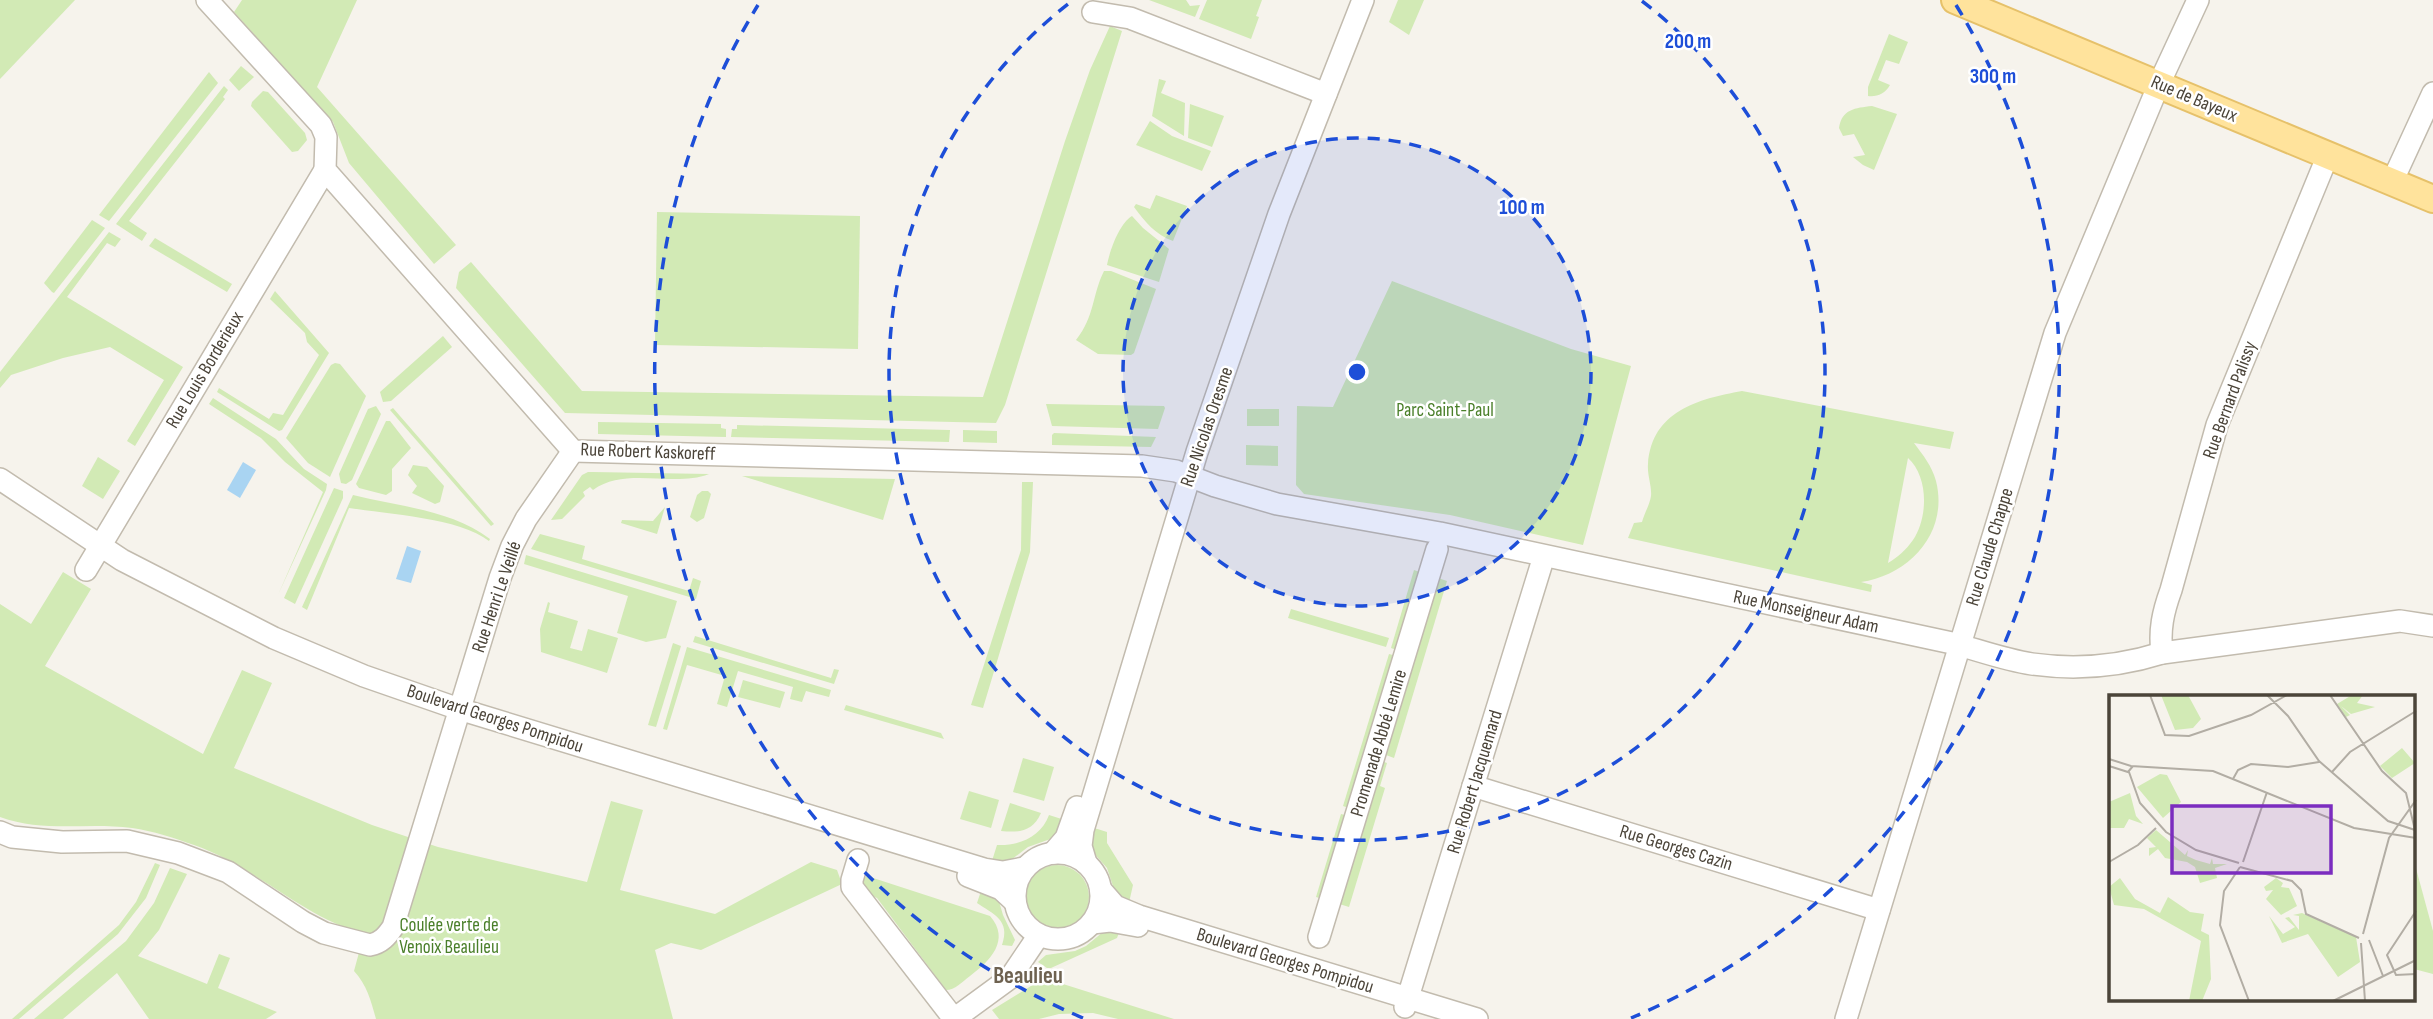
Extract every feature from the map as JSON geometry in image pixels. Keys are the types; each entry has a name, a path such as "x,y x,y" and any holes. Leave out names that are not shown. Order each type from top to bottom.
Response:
{"main road":[{"name":"Rue de Bayeux","path":"1955,0 2001,9 2159,84 2433,199"}],"street":[{"path":"207,0 321,125 326,137 325,170"},
{"name":"Rue Nicolas Oresme","path":"1053,853 1066,838 1074,817 1184,475 1279,214 1351,0"},
{"name":"Rue Nicolas Oresme","path":"1320,92 1363,0"},
{"name":"Rue Claude Chappe","path":"1846,1019 2055,333 2159,84 2198,0"},
{"path":"1093,12 1130,19 1320,92"},
{"path":"2392,181 2433,93"},
{"name":"Rue Bernard Palissy","path":"2162,653 2162,616 2217,425 2328,155"},
{"name":"Rue Robert Kaskoreff","path":"325,170 573,451 1142,466 1184,475"},
{"name":"Rue Louis Borderieux","path":"93,557 325,170"},
{"name":"Rue Henri Le Veillé","path":"0,832 12,837 62,842 127,841 178,853 228,872 324,933 343,940 377,944 393,927 512,546 526,519 573,451"},
{"name":"Rue Nicolas Oresme","path":"1086,863 1081,846 1083,830 1184,475"},
{"name":"Rue Monseigneur Adam","path":"1184,475 1277,504 1440,533 2051,666 2113,664 2162,653 2400,621 2433,626"},
{"name":"Boulevard Georges Pompidou","path":"0,479 93,557"},
{"name":"Boulevard Georges Pompidou","path":"0,494 93,557 184,593 274,638 458,715 970,877 1001,889 1014,901"},
{"name":"Promenade Abbé Lemire","path":"1319,937 1437,549"},
{"name":"Rue Robert Jacquemard","path":"1406,1003 1545,556"},
{"name":"Boulevard Georges Pompidou","path":"458,715 984,869 1003,872 1024,868"},
{"name":"Rue Georges Cazin","path":"1473,786 1879,910"},
{"path":"1053,853 1065,853 1086,863 1096,875 1101,890 1100,904 1092,923 1076,935 1048,938 1039,935 1022,921 1014,901 1018,878 1024,868 1032,861 1053,853"},
{"path":"858,860 852,887 954,1019 1010,978 1039,935"},
{"name":"Boulevard Georges Pompidou","path":"1101,890 1115,906 1123,910 1406,1003 1443,1019"},
{"name":"Boulevard Georges Pompidou","path":"1092,923 1127,923 1406,1003 1477,1019"}],"green space":[{"path":"0,0 75,0 0,79"},
{"path":"242,0 357,0 317,87 456,245 434,264 349,163 333,122 234,12"},
{"path":"1149,0 1186,0 1190,6 1200,5 1195,17"},
{"path":"1207,0 1262,0 1251,39 1199,19"},
{"path":"1398,0 1424,0 1409,35 1389,22"},
{"path":"1110,26 1122,31 1005,405 996,423 565,413 456,288 459,272 471,262 582,391 983,397 1065,141 1090,70"},
{"path":"1889,34 1908,42 1899,64 1886,60 1878,80 1890,85 1886,91 1868,96 1868,87"},
{"path":"241,66 254,77 239,91 229,80"},
{"path":"209,72 218,83 109,221 99,215"},
{"path":"1159,79 1166,81 1161,93 1185,103 1184,136 1152,116"},
{"path":"224,86 228,90 223,97 225,99 129,221 147,233 142,241 116,224"},
{"path":"263,91 268,92 305,133 307,140 298,151 292,152 251,106"},
{"path":"1190,104 1224,116 1212,147 1188,138"},
{"path":"1872,106 1897,114 1874,170 1853,157 1865,155 1854,134 1843,136 1839,128 1846,113"},
{"path":"1150,121 1172,136 1211,151 1202,171 1136,145"},
{"path":"1156,195 1187,206 1173,241 1151,227 1134,207 1136,204 1150,209"},
{"path":"657,212 860,216 858,349 655,345"},
{"path":"1132,216 1169,249 1159,282 1107,265 1119,231"},
{"path":"92,220 105,228 54,293 52,292 44,283"},
{"path":"109,232 121,239 115,247 107,243 67,297 183,367 135,446 127,441 164,380 110,347 63,358 11,375 0,388 0,372"},
{"path":"155,238 232,284 227,292 149,246"},
{"path":"1104,271 1111,271 1156,289 1131,355 1098,354 1076,340 1087,322"},
{"name":"Parc Saint-Paul","path":"1392,281 1571,349 1631,366 1583,545 1450,515 1304,494 1296,485 1297,406 1333,407"},
{"path":"275,291 329,353 279,431 217,392 219,388 269,419 273,413 283,415 319,355 307,342 305,333 270,299"},
{"path":"443,336 452,347 391,401 383,402 380,392"},
{"path":"340,364 366,396 330,477 308,463 286,438 331,365"},
{"path":"1742,391 1954,432 1950,449 1914,443 1932,470 1939,500 1931,534 1922,548 1895,570 1879,578 1861,582 1872,585 1871,592 1628,538 1634,523 1642,522 1650,499 1648,464 1651,446 1658,431 1680,411 1694,404","holes":["1908,458 1915,466 1923,486 1922,521 1910,544 1888,563"]},
{"path":"213,398 276,439 304,469 327,484 278,595 323,492 285,462 261,438 209,404"},
{"path":"1046,404 1165,408 1158,429 1052,426"},
{"path":"376,406 381,414 352,480 346,484 341,483 339,474 368,409"},
{"path":"393,408 494,524 491,526 390,410"},
{"path":"1247,409 1279,409 1279,426 1247,426"},
{"path":"386,421 390,421 411,448 392,469 392,491 386,495 359,488 356,484"},
{"path":"598,422 721,424 721,428 726,429 726,437 598,434"},
{"path":"737,425 950,430 949,442 731,437 732,429 737,429"},
{"path":"963,430 997,431 997,443 963,442"},
{"path":"1054,433 1156,437 1151,447 1052,445"},
{"path":"1246,445 1278,446 1278,466 1246,465"},
{"path":"98,457 120,471 103,499 82,486"},
{"path":"413,465 427,467 444,486 440,502 435,504 412,493 417,486 408,475"},
{"path":"588,472 709,474 680,479 620,479 593,490 590,487 583,492 585,496 562,519 551,520 582,475"},
{"path":"742,476 895,479 883,520"},
{"path":"1022,482 1033,482 1030,552 983,708 971,705 1021,550"},
{"path":"334,488 343,491 343,498 295,604 284,598"},
{"path":"702,491 711,494 704,518 697,522 690,517 697,495"},
{"path":"353,495 441,515 475,529 490,539 489,541 476,533 442,522 349,508 307,610 302,607"},
{"path":"665,507 657,534 621,523 622,520 653,521"},
{"path":"540,534 585,546 582,559 689,591 693,578 701,581 696,599 531,549"},
{"path":"526,555 677,601 666,638 646,642 617,633 628,596 524,564"},
{"path":"1414,570 1425,574 1402,652 1391,648"},
{"name":"Coulée verte de Venoix Beaulieu","path":"63,572 91,589 45,666 203,754 242,670 272,683 234,768 372,825 438,847 587,882 611,801 643,810 620,890 715,914 811,862 837,870 842,884 701,950 671,943 655,950 673,1019 376,1019 365,988 354,971 364,934 319,915 237,865 194,845 140,829 33,825 0,817 0,604 31,624"},
{"path":"1432,576 1447,581 1394,758 1378,752"},
{"path":"548,602 548,612 578,621 570,648 582,651 588,629 618,638 607,673 541,652 540,629"},
{"path":"1291,609 1389,638 1386,647 1288,618"},
{"path":"695,636 831,678 834,669 839,670 834,684 693,642"},
{"path":"673,643 681,646 656,727 648,725"},
{"path":"687,647 831,690 829,697 806,691 802,702 790,699 793,687 738,671 727,707 717,704 725,676 687,665 667,730 663,729"},
{"path":"1389,654 1400,657 1354,810 1343,806"},
{"path":"743,680 785,692 780,708 738,697"},
{"path":"846,705 941,733 944,739 844,710"},
{"path":"1023,758 1054,767 1044,801 1013,792"},
{"path":"1376,759 1387,763 1380,786 1385,788 1349,907 1333,902"},
{"path":"969,791 999,800 991,828 960,819"},
{"path":"1010,803 1041,813 1030,827 1014,832 1001,831"},
{"path":"1341,814 1352,817 1326,900 1316,897"},
{"path":"1049,815 1068,821 1056,837 1028,847 1007,863 991,864 997,845 1028,839 1041,829"},
{"path":"1088,826 1107,832 1107,843 1133,885 1128,907 1114,889 1107,868 1092,851"},
{"path":"155,863 160,865 146,898 118,934 19,1019 12,1019 119,925 136,902"},
{"path":"1057,865 1075,871 1083,879 1089,897 1083,915 1075,923 1057,929 1039,923 1031,915 1025,897 1031,879 1039,871"},
{"path":"170,868 187,874 159,930 138,956 207,984 219,954 230,958 218,988 277,1012 266,1019 149,1019 117,973 63,1019 34,1019 126,941 154,903"},
{"path":"2416,868 2433,931 2433,974 2416,970"},
{"path":"867,876 990,916 999,933 991,957 955,987 946,990 877,898 870,895 861,881"},
{"path":"982,888 998,898 1015,940 1012,946 1002,945 1002,924 977,903"},
{"path":"1121,927 1117,938 1051,968 1038,962 1046,955 1075,951 1103,932"},
{"path":"1048,979 1174,1019 1118,1019 1093,1013 1059,1014 1039,1019 999,1019 992,1010 1039,981"}],"water":[{"path":"243,462 256,470 240,498 227,490"},
{"path":"407,546 421,551 411,583 396,579"}],"district":[{"name":"Beaulieu","path":"1028,976"}]}
